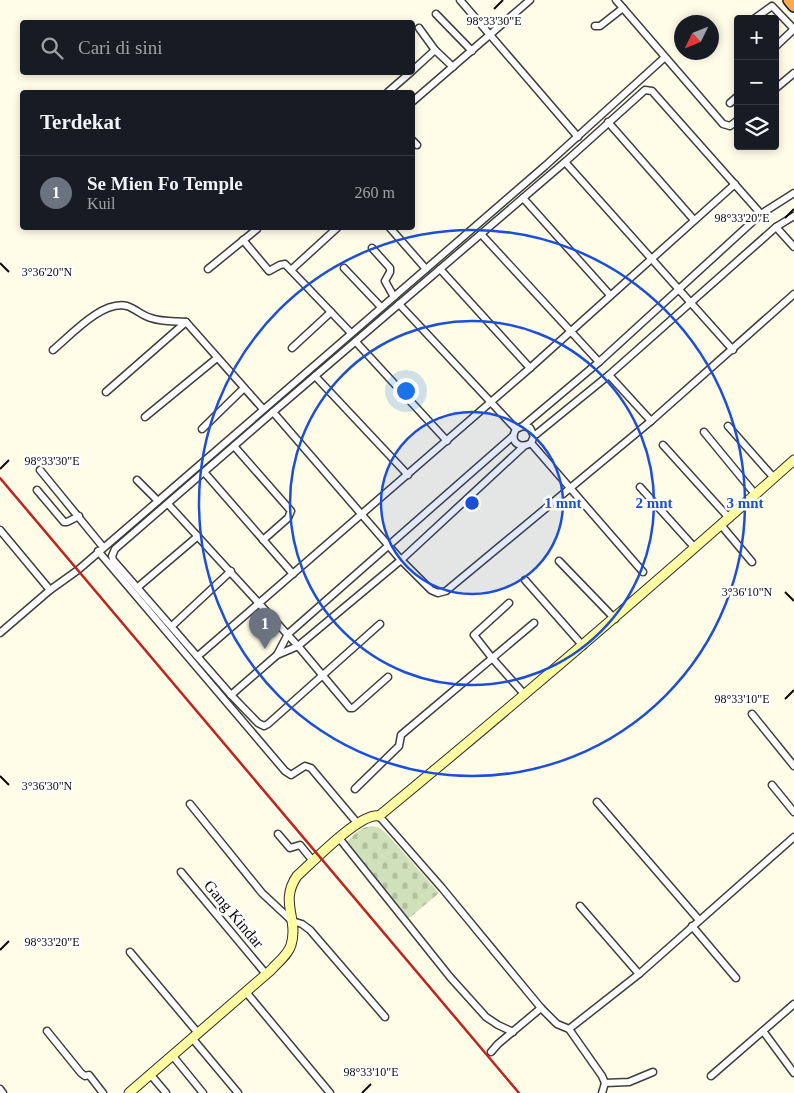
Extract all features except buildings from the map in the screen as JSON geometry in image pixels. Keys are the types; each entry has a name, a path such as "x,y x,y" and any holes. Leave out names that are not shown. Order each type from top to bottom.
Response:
{"highway":[{"path":"789,0 794,6"}],"main road":[{"path":"130,1093 246,992 288,951 293,932 288,897 292,884 313,861 358,824 370,816 379,816 525,695 794,460"}],"street":[{"path":"460,0 578,137"},
{"path":"415,99 530,0"},
{"path":"616,0 664,58 723,124 730,126 734,123"},
{"path":"760,15 772,6 794,29 779,43"},
{"path":"595,26 600,26 623,8"},
{"path":"436,14 472,51"},
{"path":"419,28 435,50 453,67"},
{"path":"415,69 435,50"},
{"path":"0,633 50,590 78,570 394,297 578,137 664,58"},
{"path":"779,86 794,73"},
{"path":"390,90 408,75"},
{"path":"380,624 266,726 258,723 231,695 113,560 113,552 565,162 643,90 651,90 761,214"},
{"path":"730,102 734,99"},
{"path":"608,122 694,220"},
{"path":"565,162 733,350"},
{"path":"198,656 447,441 735,184"},
{"path":"277,656 288,634 513,436 516,429 523,426 599,362 761,214 794,193"},
{"path":"523,198 610,296"},
{"path":"231,695 277,656 298,646 401,560 524,446 531,443 534,436 609,375 776,226 794,216"},
{"path":"776,226 794,247"},
{"path":"208,269 256,230"},
{"path":"291,270 335,230"},
{"path":"392,230 426,268"},
{"path":"481,234 599,362"},
{"path":"243,240 269,270 282,264 291,270 351,333"},
{"path":"372,248 390,268 390,272 384,281 394,297"},
{"path":"344,268 381,307"},
{"path":"440,269 530,368"},
{"path":"273,412 401,560 431,590 438,593 446,591 651,421 794,294"},
{"path":"399,304 516,429"},
{"path":"53,350 98,312 115,306 128,306 146,316 159,320 186,322 263,409"},
{"path":"292,348 331,312"},
{"path":"106,392 186,322"},
{"path":"356,342 447,441"},
{"path":"145,417 217,358"},
{"path":"609,375 651,421"},
{"path":"315,376 408,475"},
{"path":"202,429 244,388"},
{"path":"523,426 530,428 534,436"},
{"path":"728,426 774,478"},
{"path":"704,432 755,494"},
{"path":"513,436 516,444 524,446"},
{"path":"531,443 643,572"},
{"path":"662,445 729,518"},
{"path":"234,446 291,511 288,518 263,540"},
{"path":"40,470 79,516 101,549 285,771 291,774 304,767 309,767 358,824"},
{"path":"204,472 293,574"},
{"path":"137,480 158,501"},
{"path":"640,487 695,548"},
{"path":"37,490 64,522 79,516"},
{"path":"168,504 288,634 351,708 388,678"},
{"path":"721,525 752,562"},
{"path":"0,530 50,590"},
{"path":"138,587 198,536"},
{"path":"560,561 615,618"},
{"path":"172,626 231,572"},
{"path":"525,580 583,646"},
{"path":"509,603 474,634 475,638 525,695"},
{"path":"355,789 399,746 401,735 534,623"},
{"path":"752,714 794,766"},
{"path":"772,785 794,812"},
{"path":"597,802 699,920"},
{"path":"190,804 262,893 292,921 302,924 310,930 385,1017"},
{"path":"379,816 442,888 541,1008 557,1024 568,1029 602,1076 605,1083 602,1093"},
{"path":"278,834 290,848 300,845 313,861"},
{"path":"568,1029 639,974 794,836"},
{"path":"339,838 450,977 486,1017 498,1026 513,1032"},
{"name":"Gang Kindar","path":"181,872 266,974"},
{"path":"580,906 639,974"},
{"path":"692,926 736,978"},
{"path":"130,952 238,1093"},
{"path":"246,992 330,1093"},
{"path":"711,1076 794,1004"},
{"path":"491,1052 541,1008"},
{"path":"47,1031 80,1073 89,1076 103,1093"},
{"path":"763,1031 794,1073"},
{"path":"172,1055 203,1093"},
{"path":"605,1083 629,1082 653,1072"},
{"path":"150,1074 166,1093"},
{"path":"0,1089 3,1093"}],"green space":[{"path":"372,826 380,828 388,835 439,893 407,920 346,842 362,828"}],"railway":[{"path":"0,478 519,1093"}],"place":[{"name":"Se Mien Fo Temple","path":"265,649"}]}
